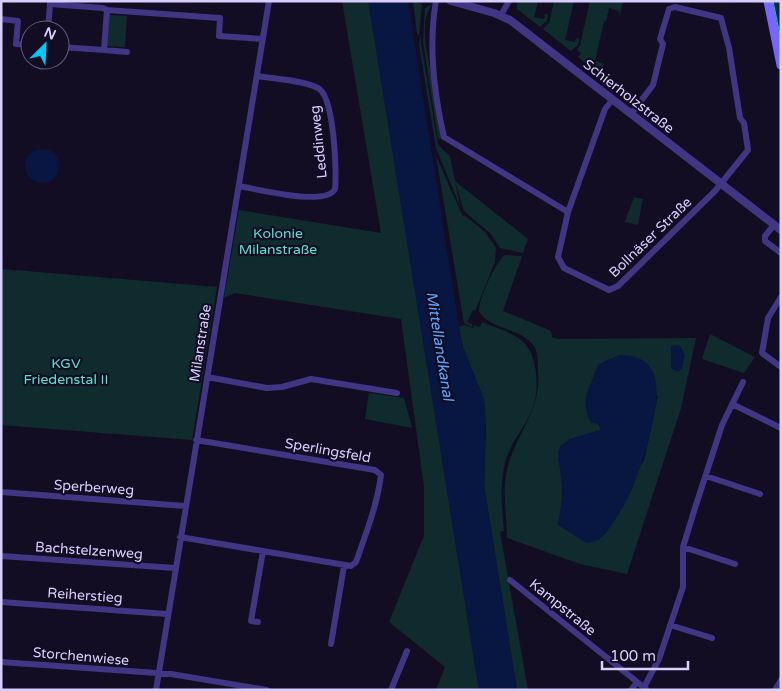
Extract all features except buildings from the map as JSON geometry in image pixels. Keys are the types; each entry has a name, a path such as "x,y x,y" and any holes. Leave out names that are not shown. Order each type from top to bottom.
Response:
{"main road":[{"path":"768,1 781,65"}],"street":[{"name":"Milanstraße","path":"156,690 167,614 270,1"},
{"path":"436,1 431,30 432,50 444,137 568,212"},
{"name":"Schierholzstraße","path":"451,1 501,15 519,26 777,228"},
{"path":"501,15 509,1"},
{"path":"49,20 50,3 107,10 220,18 219,36 263,39"},
{"path":"631,114 653,85 663,44 660,39 665,16 669,9 675,7 721,18 724,23 748,150 721,184"},
{"path":"104,50 107,10"},
{"path":"1,19 18,20 16,44 20,44"},
{"path":"70,48 127,52"},
{"name":"Leddinweg","path":"239,186 303,197 324,197 335,189 334,142 326,98 322,91 313,86 257,76"},
{"name":"Bollnäser Straße","path":"613,99 605,108 568,212 558,261 564,268 603,288 614,289 721,184"},
{"path":"777,228 765,236 766,241 781,253"},
{"path":"781,297 768,318 762,353 781,367"},
{"path":"207,377 267,388 282,387 312,379 396,393"},
{"path":"645,688 659,660 683,587 683,547 722,425 743,382"},
{"path":"732,404 781,428"},
{"name":"Sperlingsfeld","path":"196,440 375,470 381,475 375,511 356,562 353,565 344,566"},
{"path":"706,476 760,494"},
{"name":"Sperberweg","path":"1,492 185,506"},
{"path":"180,536 344,566 331,644"},
{"path":"683,547 735,564"},
{"path":"258,622 251,621 263,551"},
{"name":"Bachstelzenweg","path":"1,556 175,568"},
{"name":"Kampstraße","path":"510,580 645,688"},
{"name":"Reiherstieg","path":"1,602 167,614"},
{"path":"670,625 712,638"},
{"path":"391,690 407,651"},
{"name":"Storchenwiese","path":"1,662 171,674 235,687 267,690"},
{"path":"775,690 781,680"},
{"path":"631,690 637,682"}],"green space":[{"name":"Kolonie Milanstraße","path":"342,1 368,1 371,12 479,690 436,690 445,667 389,622 424,536 424,487 401,319 235,293 224,298 239,210 381,233"},
{"path":"413,1 422,4 419,35 417,33"},
{"path":"517,1 538,1 534,17 544,19 545,14 548,14 547,21 540,27 517,9"},
{"path":"554,1 574,1 565,40 575,42 576,38 579,39 578,45 571,51 543,29 549,23"},
{"path":"590,1 623,2 619,17 619,11 609,8 606,22 604,21 595,61 604,64 597,72 578,57 581,53 577,50 580,45"},
{"path":"779,1 781,43 773,2"},
{"path":"432,5 426,17 425,32 443,140 438,138 423,41 425,8"},
{"path":"109,15 127,16 125,47 107,46"},
{"path":"421,33 421,44 438,145 450,156 460,206 436,148 419,45"},
{"path":"436,156 463,217 464,215 485,232 496,248 495,262 475,311 473,310 467,322 472,324 472,327 464,323"},
{"path":"455,181 528,239 523,253 500,248 491,234 464,211"},
{"path":"634,197 643,199 638,225 625,222"},
{"path":"505,255 522,256 503,311 551,331 552,337 558,339 696,338 681,408 627,574 580,564 507,538 505,495 507,470 536,398 538,364 536,350 530,341 515,332 491,322 479,311 492,273","holes":["599,364 658,396 644,461 587,543 558,524 562,492 562,475 558,459 570,439 601,430 586,396"]},
{"name":"KGV Friedenstal II","path":"1,269 217,287 192,440 1,425"},
{"path":"482,322 519,338 530,351 536,373 533,407 506,459 502,477 504,531 500,532 528,690 517,690 484,485 486,427 484,400 463,347 459,327 464,325 473,328 474,325 480,327"},
{"path":"710,334 755,357 744,373 702,359"},
{"path":"369,393 404,398 412,428 365,419"}],"water":[{"name":"Mittellandkanal","path":"368,1 408,1 459,327 463,347 484,400 486,427 484,485 517,690 479,690"},
{"path":"42,149 54,154 59,166 54,178 42,183 30,178 25,166 30,154"},
{"path":"671,346 680,346 685,355 682,369 678,372 671,368"},
{"path":"619,355 635,357 646,363 653,372 656,384 655,411 643,461 625,503 603,536 596,541 587,543 558,525 563,495 558,452 561,445 570,439 601,430 600,424 591,423 588,416 586,408 587,393 599,364"}],"tram line":[{"path":"773,1 781,40"}]}
